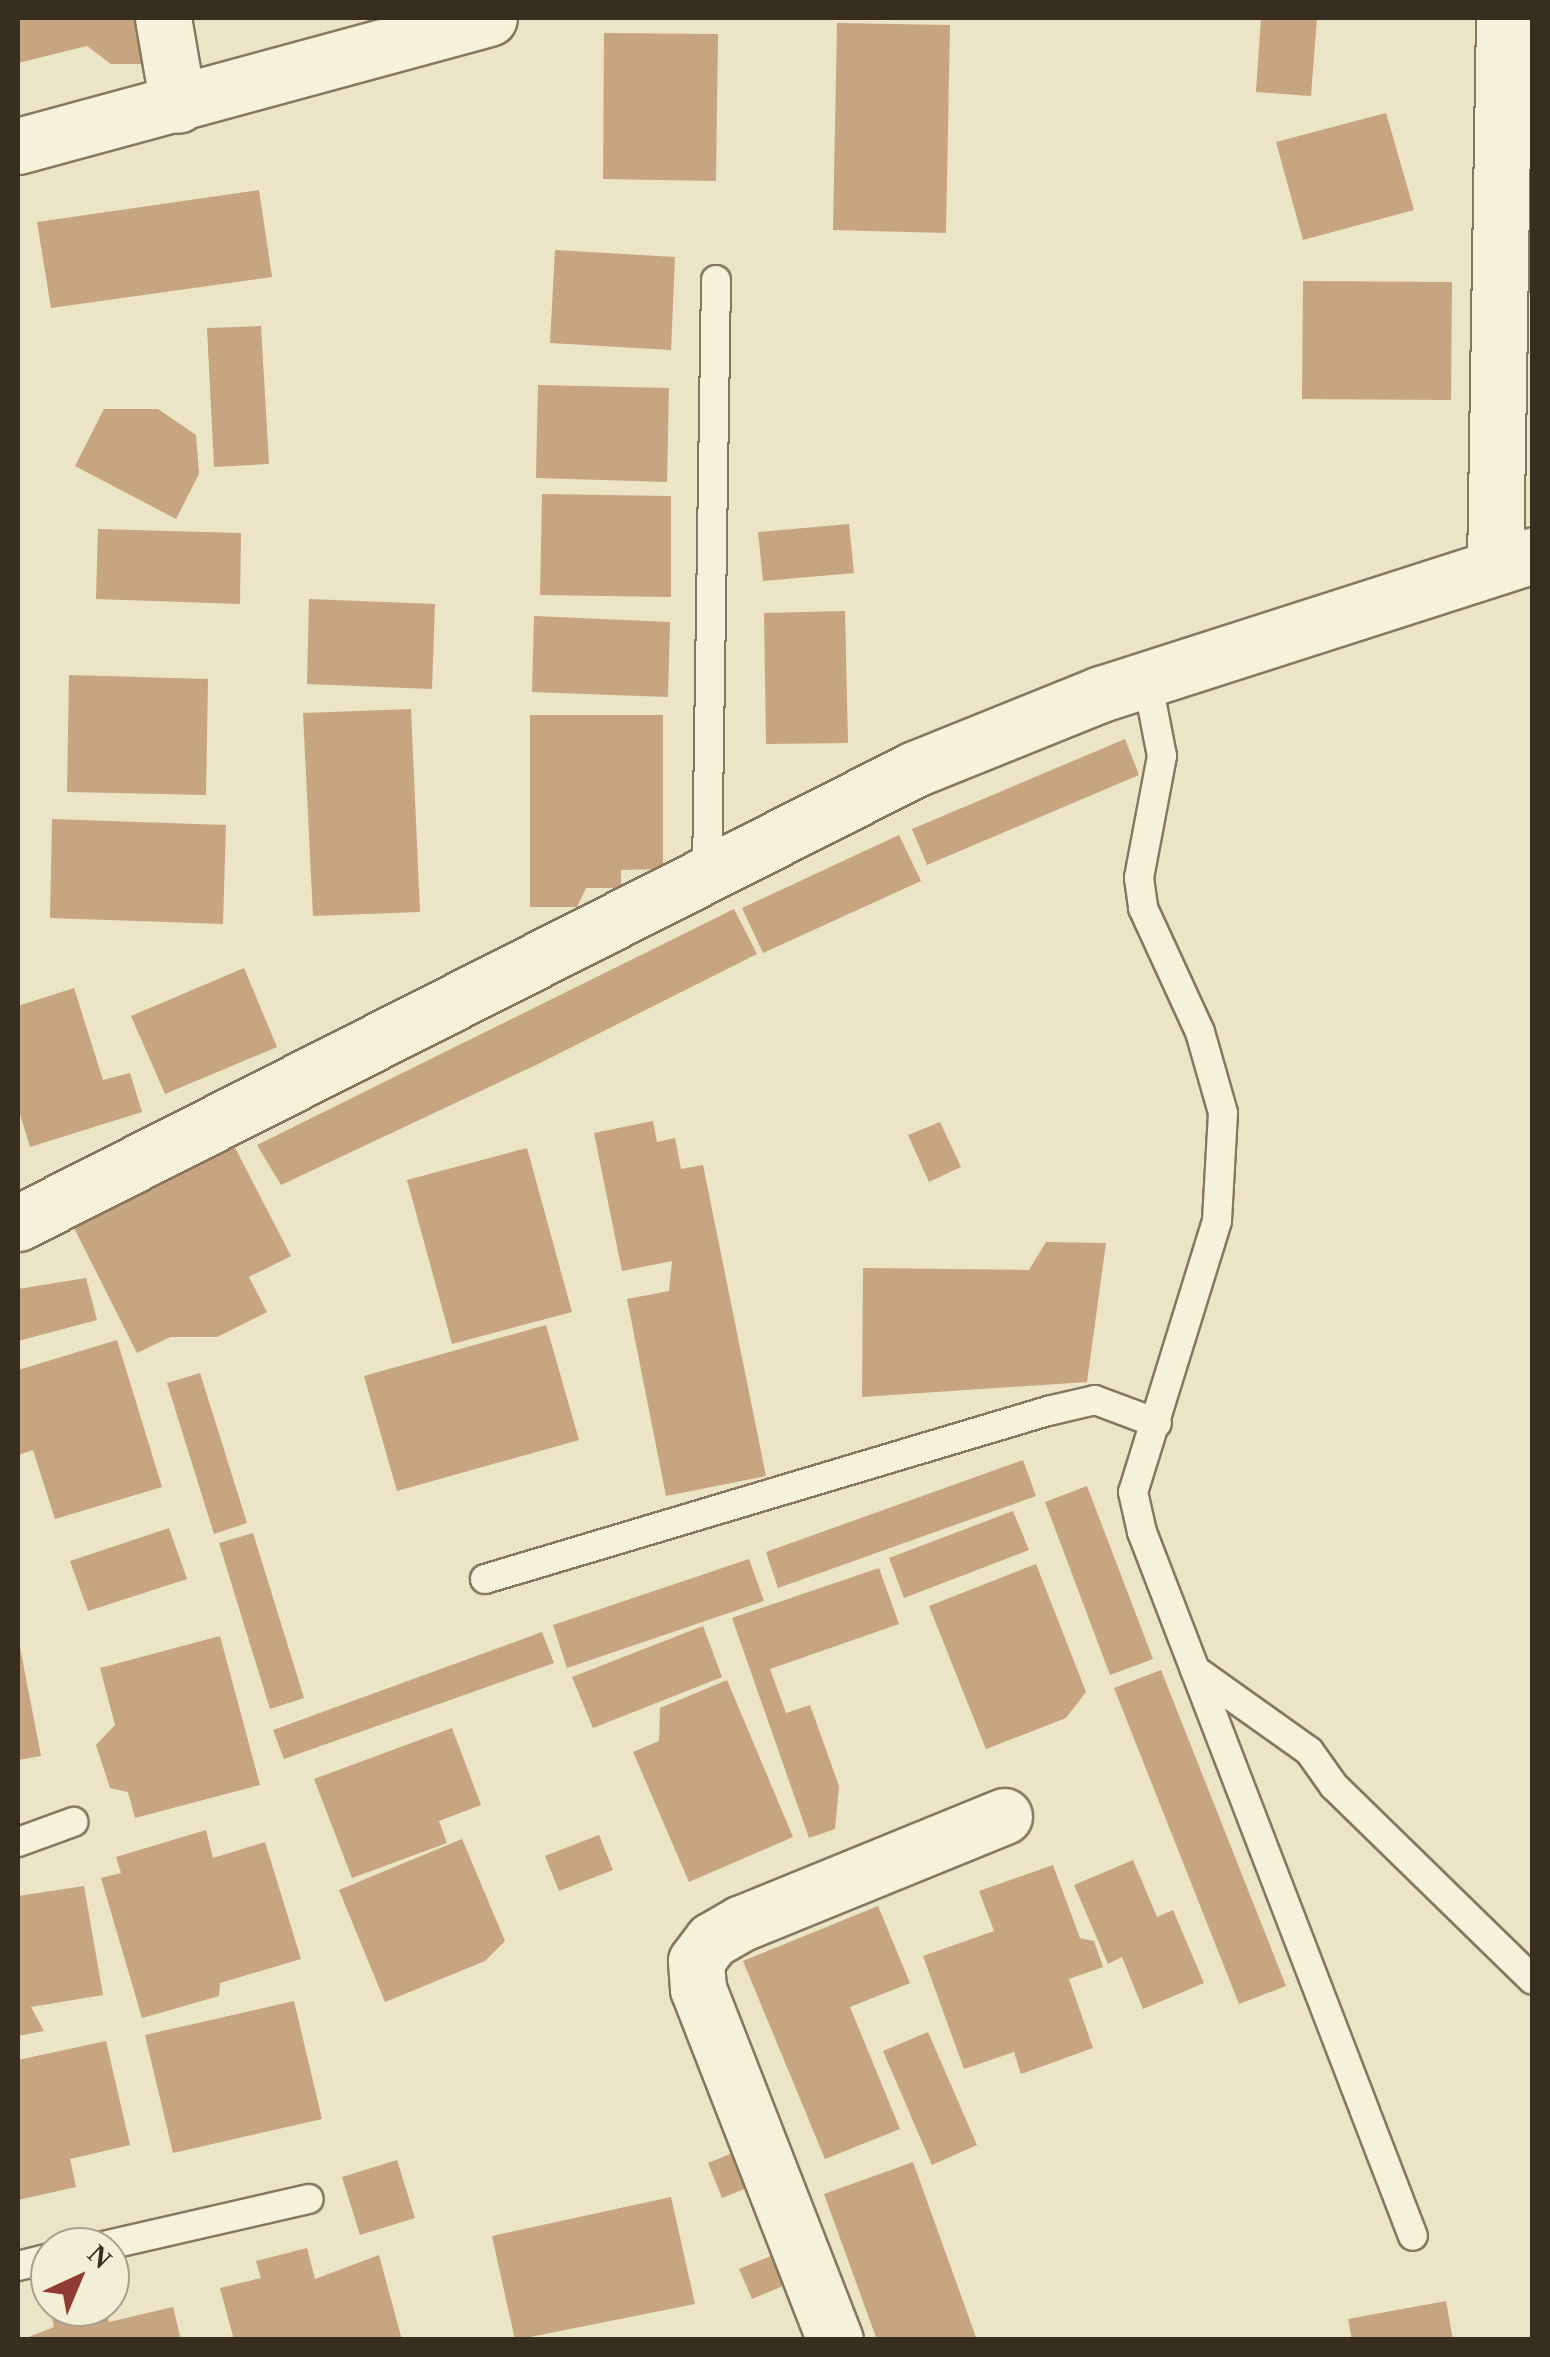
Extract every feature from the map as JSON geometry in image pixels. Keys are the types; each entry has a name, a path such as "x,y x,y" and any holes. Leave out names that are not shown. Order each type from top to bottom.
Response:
{"street":[{"path":"164,18 178,106"},
{"path":"18,146 178,106 489,18"},
{"path":"18,1223 915,769 1147,678 1514,561 1504,18"},
{"path":"835,2340 698,1989 696,1961 712,1940 742,1922 1004,1816"}],"lane":[{"path":"707,872 716,280"},
{"path":"1147,678 1162,756 1140,878 1143,908 1200,1032 1223,1113 1217,1221 1134,1492 1142,1532 1413,2236"},
{"path":"485,1579 1095,1400 1157,1423"},
{"path":"1194,1670 1309,1751 1334,1786 1532,1979"},
{"path":"18,1842 73,1822"},
{"path":"130,2240 309,2199"}],"building":[{"path":"18,18 139,18 151,64 111,64 87,46 18,63"},
{"path":"1261,18 1317,18 1311,96 1256,92"},
{"path":"837,23 950,25 946,233 833,230"},
{"path":"604,33 718,34 716,181 603,179"},
{"path":"1386,113 1414,210 1303,240 1276,142"},
{"path":"259,190 272,277 51,308 37,222"},
{"path":"555,250 675,257 671,350 550,343"},
{"path":"1303,281 1452,282 1451,400 1302,399"},
{"path":"261,326 269,464 214,467 207,328"},
{"path":"538,385 669,388 667,482 536,478"},
{"path":"104,409 158,409 196,435 199,474 176,519 75,466"},
{"path":"542,494 671,496 671,597 540,595"},
{"path":"849,524 854,573 763,581 758,532"},
{"path":"98,529 241,533 240,604 96,599"},
{"path":"309,599 435,604 432,689 307,684"},
{"path":"845,611 848,743 766,744 764,613"},
{"path":"534,616 670,622 668,697 532,692"},
{"path":"69,675 208,679 206,795 67,792"},
{"path":"411,709 420,912 313,916 303,713"},
{"path":"530,715 663,715 663,869 621,870 621,888 586,888 577,907 530,907"},
{"path":"1125,739 1139,775 927,865 912,829"},
{"path":"52,819 226,825 223,924 50,918"},
{"path":"899,835 921,881 763,953 742,908"},
{"path":"734,909 757,954 538,1064 281,1185 257,1145"},
{"path":"244,968 277,1047 165,1094 131,1016"},
{"path":"74,988 103,1080 130,1073 142,1112 30,1147 18,1108 18,1006"},
{"path":"653,1121 657,1142 675,1138 681,1169 703,1165 766,1476 666,1496 627,1299 669,1291 672,1261 622,1271 594,1133"},
{"path":"940,1122 961,1167 929,1182 908,1135"},
{"path":"231,1140 291,1256 249,1277 267,1312 217,1337 170,1337 137,1353 70,1220"},
{"path":"527,1148 572,1312 452,1344 407,1180"},
{"path":"1046,1242 1106,1243 1087,1382 862,1397 863,1268 1029,1270"},
{"path":"86,1278 97,1320 18,1341 18,1289"},
{"path":"546,1325 579,1440 397,1491 364,1376"},
{"path":"117,1340 162,1487 55,1519 33,1450 18,1455 18,1370"},
{"path":"200,1373 247,1523 214,1534 167,1383"},
{"path":"1023,1460 1036,1496 778,1588 766,1552"},
{"path":"1087,1486 1153,1659 1110,1675 1045,1502"},
{"path":"1013,1511 1029,1550 904,1598 889,1558"},
{"path":"169,1528 187,1579 88,1611 70,1561"},
{"path":"253,1533 304,1698 270,1709 219,1543"},
{"path":"749,1559 764,1601 567,1668 553,1625"},
{"path":"1036,1564 1086,1692 1066,1718 986,1749 929,1606"},
{"path":"879,1568 899,1624 770,1669 786,1713 810,1705 839,1786 835,1829 809,1838 732,1618"},
{"path":"703,1626 722,1677 593,1728 572,1677"},
{"path":"542,1632 554,1663 284,1759 273,1730"},
{"path":"220,1636 260,1785 135,1818 128,1792 110,1788 96,1745 115,1725 100,1668"},
{"path":"18,1643 41,1756 18,1760"},
{"path":"1161,1670 1286,1986 1239,2004 1114,1688"},
{"path":"727,1680 793,1837 689,1882 633,1752 659,1741 660,1708"},
{"path":"452,1728 481,1805 439,1821 447,1843 352,1878 314,1779"},
{"path":"206,1830 213,1858 265,1842 301,1959 220,1983 219,1996 142,2018 101,1878 121,1873 116,1857"},
{"path":"599,1835 613,1870 559,1891 545,1856"},
{"path":"462,1839 505,1941 485,1961 385,2002 339,1890"},
{"path":"1133,1860 1157,1917 1173,1910 1204,1983 1143,2009 1122,1957 1108,1964 1074,1885"},
{"path":"1053,1865 1080,1938 1094,1941 1103,1967 1069,1979 1093,2048 1021,2074 1014,2052 964,2069 923,1956 994,1931 979,1891"},
{"path":"84,1886 103,1995 31,2007 44,2031 18,2036 18,1896"},
{"path":"878,1906 910,1983 850,2007 900,2129 825,2159 743,1961"},
{"path":"294,2001 322,2119 173,2153 145,2035"},
{"path":"928,2032 977,2145 932,2165 883,2051"},
{"path":"106,2041 130,2145 70,2159 76,2187 18,2200 18,2060"},
{"path":"740,2150 754,2185 722,2198 708,2163"},
{"path":"397,2160 415,2218 360,2235 342,2177"},
{"path":"913,2162 977,2340 877,2340 824,2194"},
{"path":"671,2197 695,2304 515,2340 492,2236"},
{"path":"307,2248 315,2279 379,2255 402,2340 234,2340 220,2288 261,2278 256,2261"},
{"path":"771,2256 783,2286 752,2299 739,2269"},
{"path":"1446,2301 1453,2340 1352,2340 1348,2319"},
{"path":"173,2307 181,2340 21,2340 54,2327 130,2327 130,2317"}]}
